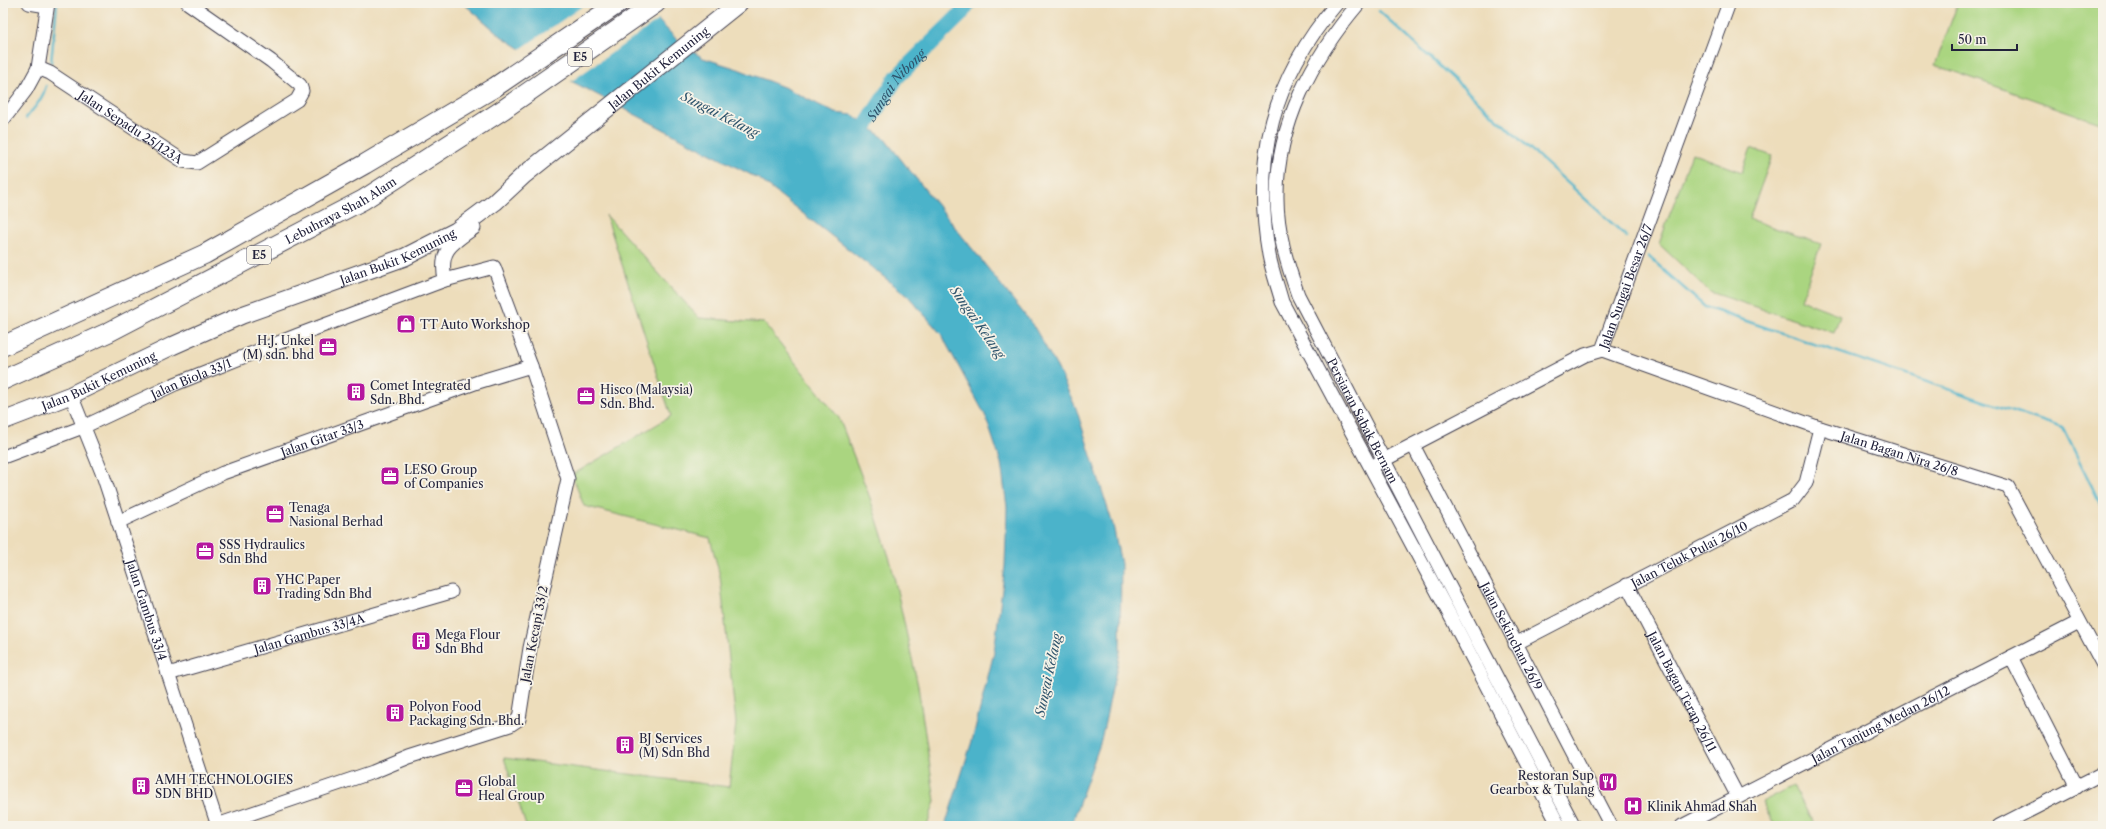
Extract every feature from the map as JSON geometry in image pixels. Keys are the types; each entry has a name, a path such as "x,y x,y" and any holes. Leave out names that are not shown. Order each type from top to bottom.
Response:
{"highway":[{"name":"E5","path":"3,346 204,254 358,168 495,87 619,3"},
{"name":"Lebuhraya Shah Alam","path":"3,380 109,332 363,200 504,109 656,3"}],"main road":[{"name":"Jalan Bukit Kemuning","path":"3,422 71,395 172,346 242,315 405,257 456,231 495,202 524,175 739,3"}],"street":[{"path":"3,120 22,96 38,68 48,4 29,3"},
{"name":"Jalan Sepadu 25/123A","path":"38,68 50,73 183,161 197,163 297,100 302,91 300,85 271,61 188,3"},
{"name":"Persiaran Sabak Bernam","path":"1337,3 1316,28 1291,71 1276,107 1265,153 1263,198 1269,256 1282,302 1371,466 1559,826"},
{"name":"Persiaran Sabak Bernam","path":"1359,3 1323,49 1312,68 1292,112 1282,154 1277,198 1284,254 1298,295 1574,826"},
{"name":"Jalan Sungai Besar 26/7","path":"1371,466 1585,355 1602,350 1729,3"},
{"path":"445,280 442,265 445,254 465,235 484,221 495,202"},
{"name":"Jalan Biola 33/1","path":"3,456 83,427 182,382 298,335 445,280 494,267"},
{"name":"Jalan Kecapi 33/2","path":"218,825 373,772 409,757 510,725 519,719 530,648 568,479 531,366 494,267"},
{"name":"Jalan Bagan Nira 26/8","path":"1602,350 1820,428 2008,487 2103,665"},
{"name":"Jalan Gitar 33/3","path":"118,522 223,473 478,382 531,366"},
{"name":"Jalan Gambus 33/4","path":"71,395 102,475 218,825"},
{"name":"Jalan Teluk Pulai 26/10","path":"1515,644 1792,500 1806,483 1820,428"},
{"name":"Jalan Sekinchan 26/9","path":"1414,445 1515,644 1611,826"},
{"name":"Jalan Bagan Terap 26/11","path":"1627,586 1738,797"},
{"name":"Jalan Gambus 33/4A","path":"168,674 451,592"},
{"name":"Jalan Tanjung Medan 26/12","path":"1682,826 2080,622"},
{"path":"2011,658 2076,787"},
{"path":"2000,826 2103,773"}],"green space":[{"path":"1958,3 2088,3 2103,9 2103,124 1935,65"},
{"path":"1751,148 1772,156 1749,219 1821,244 1801,300 1840,315 1834,333 1710,292 1659,244 1692,153 1742,172"},
{"path":"606,215 699,318 764,323 839,418 870,498 891,563 918,686 935,801 927,826 526,826 504,758 729,787 736,723 720,576 710,538 584,506 572,475 671,416"},
{"path":"1793,786 1815,826 1775,826 1762,802"}],"water":[{"name":"Sungai Kelang","path":"463,3 642,3 680,43 703,58 738,69 786,88 835,113 853,115 884,138 1033,325 1057,367 1076,408 1113,525 1121,564 1120,652 1101,741 1071,826 945,826 972,741 994,652 1005,566 1007,507 1001,463 985,415 941,334 908,296 759,179 565,78 501,36"}],"pier":[{"path":"587,3 645,3 660,19 569,83 519,50"}],"waterway":[{"path":"51,62 57,3"},
{"name":"Sungai Nibong","path":"853,141 867,124 897,77 960,15 968,3"},
{"path":"1379,11 1627,237"},
{"path":"26,118 35,107 45,91 46,86"},
{"path":"1648,256 1705,307 2063,428 2103,509"}],"place":[{"name":"TT Auto Workshop","path":"406,324"},
{"name":"H.J. Unkel (M) sdn. bhd","path":"328,347"},
{"name":"Comet Integrated Sdn. Bhd.","path":"356,392"},
{"name":"Hisco (Malaysia) Sdn. Bhd.","path":"586,396"},
{"name":"LESO Group of Companies","path":"390,476"},
{"name":"Tenaga Nasional Berhad","path":"275,514"},
{"name":"SSS Hydraulics Sdn Bhd","path":"205,551"},
{"name":"YHC Paper Trading Sdn Bhd","path":"262,586"},
{"name":"Mega Flour Sdn Bhd","path":"421,641"},
{"name":"Polyon Food Packaging Sdn. Bhd.","path":"395,713"},
{"name":"BJ Services (M) Sdn Bhd","path":"625,745"},
{"name":"Restoran Sup Gearbox & Tulang","path":"1608,782"},
{"name":"AMH TECHNOLOGIES SDN BHD","path":"141,786"},
{"name":"Global Heal Group","path":"464,788"},
{"name":"Klinik Ahmad Shah","path":"1633,806"}]}
